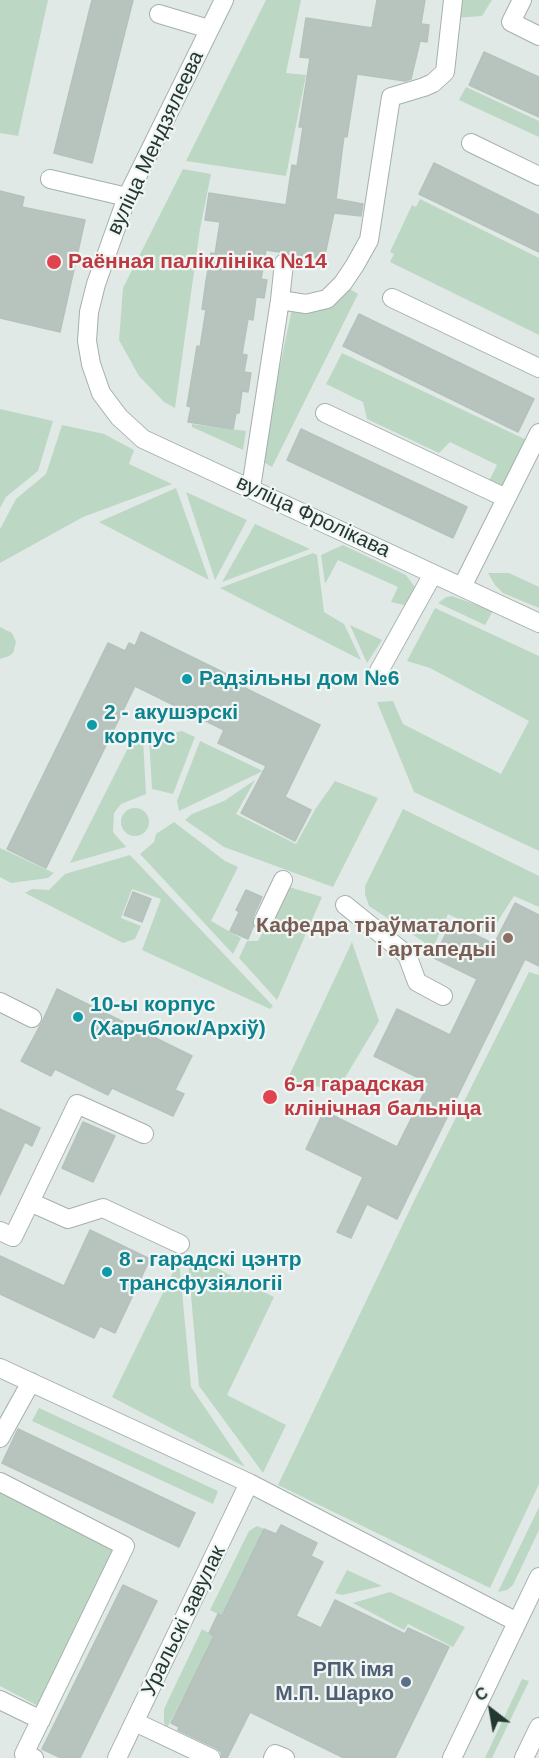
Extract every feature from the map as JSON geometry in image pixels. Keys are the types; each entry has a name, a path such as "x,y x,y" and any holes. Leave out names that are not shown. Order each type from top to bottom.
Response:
{"street":[{"name":"вуліца Мендзялеева","path":"101,393 91,364 87,342 89,312 96,284 127,196 224,0"},
{"path":"280,300 306,304 327,299 344,283 369,240 391,97 424,87 445,72 453,0"},
{"path":"522,0 511,22 539,36"},
{"path":"159,14 209,29"},
{"path":"471,143 539,176"},
{"path":"50,179 127,196"},
{"path":"251,488 284,262"},
{"path":"392,298 539,368"},
{"name":"вуліца Фролікава","path":"101,393 119,417 143,439 539,623"},
{"path":"325,412 506,498"},
{"path":"462,587 539,433"},
{"path":"379,671 433,574"},
{"path":"263,922 283,880"},
{"path":"345,904 407,955 417,982 443,996"},
{"path":"0,1002 32,1018"},
{"path":"0,1231 13,1237 77,1104 144,1134"},
{"path":"30,1202 68,1219 103,1208 180,1244"},
{"path":"0,1368 249,1483 517,1622"},
{"path":"0,1438 31,1382"},
{"path":"0,1482 125,1546 40,1720 26,1757"},
{"name":"Уральскі завулак","path":"117,1758 249,1483"},
{"path":"452,1758 539,1577"},
{"path":"0,1700 40,1720"},
{"path":"135,1722 211,1758"},
{"path":"524,1758 539,1727"},
{"path":"273,1758 275,1754 285,1758"}],"green space":[{"path":"0,0 48,0 18,136 0,133"},
{"path":"266,0 301,0 286,73 306,75 286,176 186,161"},
{"path":"457,0 492,0 482,16 455,18"},
{"path":"466,87 539,121 539,137 459,100"},
{"path":"183,169 211,174 200,229 175,408 164,402 139,376 119,340 123,288"},
{"path":"420,199 539,258 539,335 390,262 394,254 390,252 412,205 416,207"},
{"path":"345,286 358,294 272,467 260,460 292,309"},
{"path":"342,353 531,442 506,492 488,483 497,465 450,442 439,453 367,419 363,402 326,384"},
{"path":"0,409 53,421 38,471 6,497 0,508"},
{"path":"192,424 246,431 243,450 192,427"},
{"path":"62,425 104,434 134,450 129,464 172,484 83,517 0,563 0,529 16,499 46,474"},
{"path":"176,488 209,580 99,522"},
{"path":"186,492 247,520 215,580"},
{"path":"255,524 310,549 222,582"},
{"path":"343,545 406,575 415,587 409,601 404,605 391,602 398,587 338,560 325,584 321,555"},
{"path":"313,553 317,555 324,612 344,624 361,660 220,588"},
{"path":"488,573 509,573 539,587 539,608 503,593"},
{"path":"452,596 493,611 485,625 438,603"},
{"path":"435,608 539,656 539,851 414,792 377,702 393,701 403,724 501,774 529,721 430,668 407,661"},
{"path":"350,625 382,640 367,663"},
{"path":"0,627 12,633 16,642 13,653 0,659"},
{"path":"182,731 195,737 173,794 152,789 149,738"},
{"path":"143,739 146,794 121,804 114,813 113,832 126,847 70,863 130,744"},
{"path":"200,741 263,771 179,811 177,801"},
{"path":"255,780 236,814 296,844 316,808 335,781 378,798 333,887 224,847 185,820 192,814 224,801"},
{"path":"135,808 145,812 149,822 145,832 135,836 125,832 121,822 125,812"},
{"path":"403,809 539,876 539,907 514,896 489,935 448,914 433,948 369,906 365,886"},
{"path":"174,822 225,861 238,867 211,921 241,938 233,954 140,854 154,842 156,834"},
{"path":"0,848 54,873 48,878 11,883 0,877"},
{"path":"130,855 273,1006 270,1009 142,950 161,899 132,889 121,918 141,926 135,939 123,943 25,893 32,889 49,890 65,874"},
{"path":"286,886 322,897 277,1000 239,958 247,941 258,941"},
{"path":"352,942 379,1021 337,1091 287,1080"},
{"path":"529,972 539,975 539,1484 490,1588 278,1485 414,1201"},
{"path":"193,1255 274,1297 227,1395 286,1425 263,1473 199,1386 188,1262"},
{"path":"179,1260 191,1387 245,1467 112,1397"},
{"path":"39,1408 218,1491 213,1504 32,1421"},
{"path":"2,1489 115,1550 38,1706 0,1686 0,1493"},
{"path":"539,1507 539,1530 513,1585 507,1590 498,1592"},
{"path":"257,1526 264,1529 222,1616 210,1610 249,1531"},
{"path":"347,1570 382,1586 342,1595 335,1593"},
{"path":"390,1592 465,1627 453,1647 408,1624 404,1630 353,1603"},
{"path":"202,1629 214,1636 167,1728 164,1723 164,1709"},
{"path":"522,1679 529,1681 492,1758 485,1758"}],"building":[{"path":"92,0 133,0 92,163 54,153"},
{"path":"377,0 425,0 421,24 429,25 427,42 420,41 411,79 405,81 357,74 347,137 344,136 336,199 363,204 361,216 334,213 324,259 266,250 261,279 267,280 264,298 256,297 253,320 248,319 242,354 247,355 244,372 251,373 248,392 242,391 239,413 236,413 233,429 188,422 191,407 187,406 197,346 200,347 206,310 202,309 206,281 211,253 215,254 220,222 205,220 209,193 286,205 292,165 297,166 303,127 299,127 310,58 300,57 306,18 372,28"},
{"path":"484,52 539,77 539,117 469,85"},
{"path":"434,163 539,215 539,252 419,194"},
{"name":"Раённая паліклініка №14","path":"0,191 24,197 22,207 85,220 60,332 0,318"},
{"path":"359,314 534,399 518,432 343,346"},
{"path":"301,429 467,507 453,538 287,460"},
{"path":"141,632 247,684 245,688 320,725 285,797 311,810 295,841 241,813 266,766 218,743 224,730 135,686 46,868 7,849 108,643 125,651 129,643 135,646"},
{"path":"246,890 262,897 253,917 253,927 248,939 230,931 239,912 236,910"},
{"path":"133,892 151,899 142,922 124,915"},
{"path":"515,903 539,915 539,966 525,959 397,1219 367,1204 351,1238 337,1232 363,1177 306,1149 324,1111 397,1147 429,1083 374,1056 397,1009 450,1035 477,979 434,958 451,923 494,944"},
{"name":"10-ы корпус (Харчблок/Архіў)","path":"57,989 192,1056 175,1090 184,1094 173,1116 112,1088 108,1095 55,1069 51,1076 21,1061"},
{"path":"0,1109 40,1128 32,1146 25,1142 0,1195"},
{"path":"83,1122 115,1136 93,1182 62,1168"},
{"name":"8 - гарадскі цэнтр трансфузіялогіі","path":"90,1230 150,1259 115,1333 100,1326 94,1338 0,1294 0,1256 64,1286"},
{"path":"18,1429 195,1513 179,1547 2,1463"},
{"path":"281,1525 317,1543 311,1556 323,1562 296,1616 321,1628 335,1600 405,1634 408,1628 449,1647 395,1758 344,1758 250,1712 227,1758 222,1758 221,1752 216,1748 178,1730 179,1727 171,1723 214,1636 209,1633 218,1614 222,1616 264,1529 276,1534"},
{"path":"123,1585 157,1601 80,1758 61,1758 42,1749"}],"place":[{"name":"Раённая паліклініка №14","path":"54,262"},
{"name":"Радзільны дом №6","path":"187,679"},
{"name":"2 - акушэрскі корпус","path":"92,725"},
{"name":"Кафедра траўматалогіі і артапедыі","path":"508,938"},
{"name":"10-ы корпус (Харчблок/Архіў)","path":"78,1017"},
{"name":"6-я гарадская клінічная бальніца","path":"270,1097"},
{"name":"8 - гарадскі цэнтр трансфузіялогіі","path":"107,1272"},
{"name":"РПК імя М.П. Шарко","path":"406,1682"}]}
